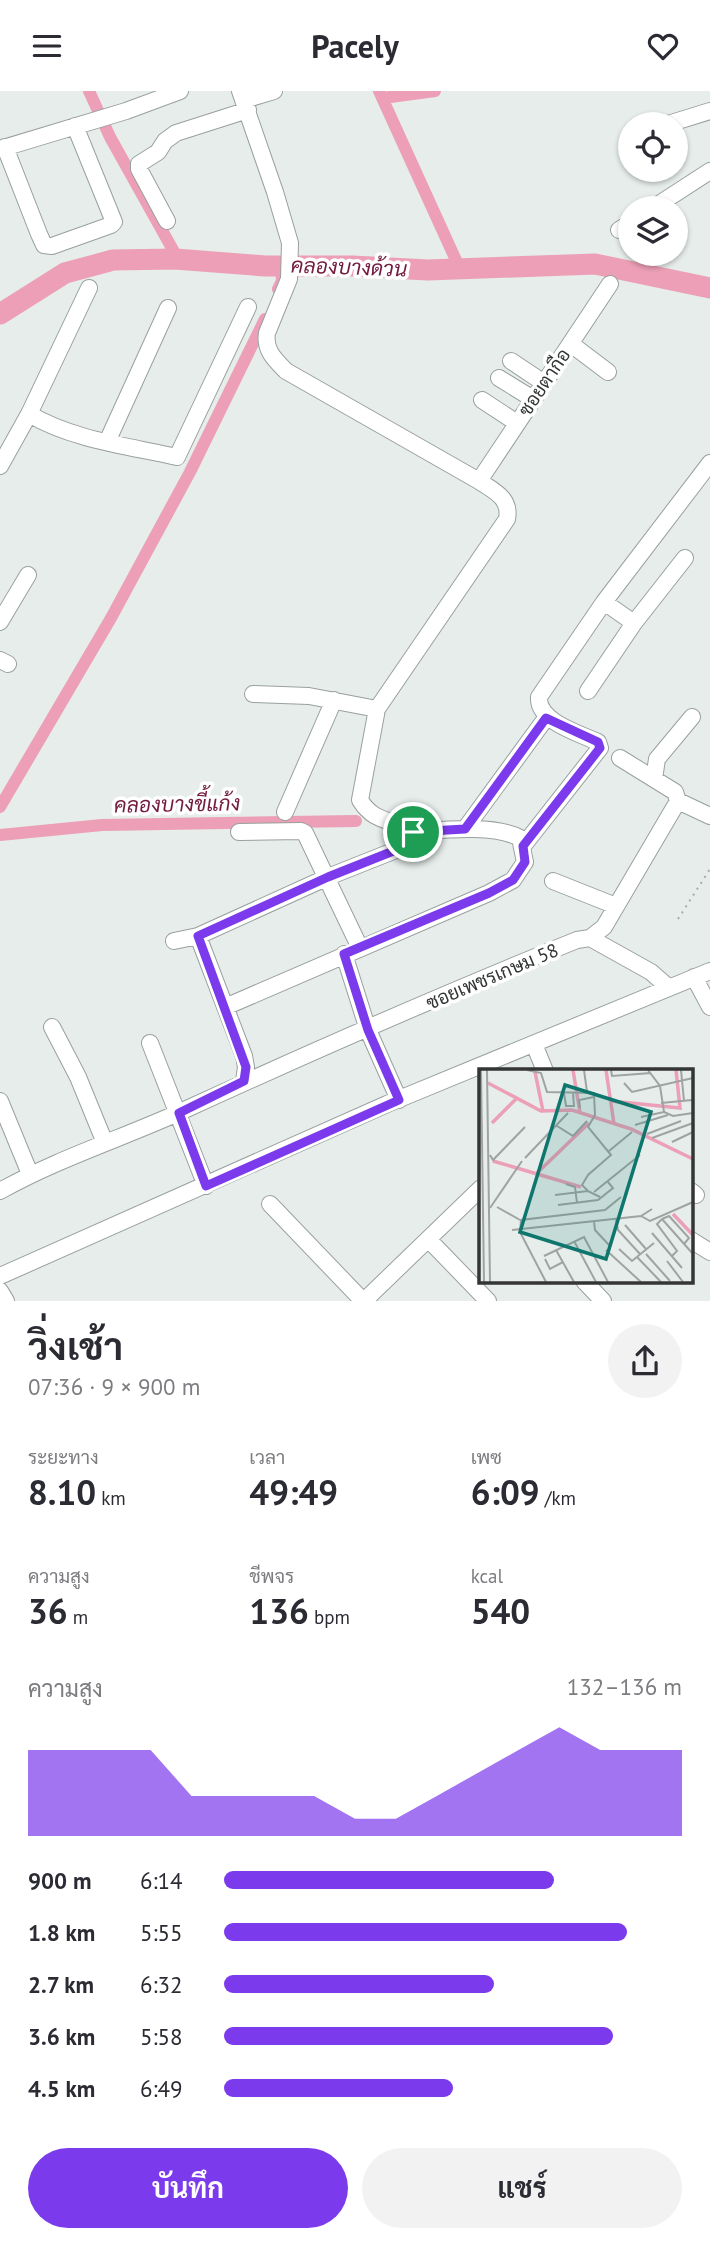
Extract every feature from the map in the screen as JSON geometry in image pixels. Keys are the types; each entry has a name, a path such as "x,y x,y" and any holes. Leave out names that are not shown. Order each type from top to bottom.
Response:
{"street":[{"path":"83,124 114,222 52,246 44,244 3,148 126,111 180,91"},
{"path":"167,221 139,169 139,164 158,152 165,141 176,134 244,100 274,91"},
{"path":"225,1007 489,893 513,880 525,862 520,838 512,834 465,829 413,832 385,821 366,809 360,800 377,709 507,519 509,510 505,500 479,481 286,372 268,350 265,341 267,333 289,279 290,243 244,100"},
{"path":"688,118 710,111"},
{"path":"671,196 710,171"},
{"name":"ซอยตากือ","path":"479,481 610,284"},
{"path":"0,466 29,414 89,288"},
{"path":"29,414 50,426 177,457 248,307"},
{"path":"107,442 168,308"},
{"path":"571,344 607,372"},
{"path":"511,361 544,383"},
{"path":"499,378 533,399"},
{"path":"482,400 517,423"},
{"path":"523,846 600,748 598,742 546,718 539,697 604,602 710,463"},
{"path":"588,691 634,623 685,558"},
{"path":"0,622 28,575"},
{"path":"604,602 634,623"},
{"path":"253,694 309,696 377,709"},
{"path":"285,812 334,700"},
{"path":"654,779 657,759 692,717"},
{"path":"465,829 546,718"},
{"path":"620,758 675,792 677,801 604,927 590,938 651,972 668,987"},
{"path":"677,801 710,816"},
{"path":"239,832 305,833 360,948"},
{"path":"174,941 198,936 328,877 411,844 414,839 413,832"},
{"path":"553,881 616,906"},
{"path":"198,936 244,1056 244,1081"},
{"name":"ซอยเพชรเกษม 58","path":"0,1191 30,1174 179,1113 244,1081 368,1030 483,978 577,940 590,938"},
{"path":"344,954 368,1030 399,1100"},
{"path":"0,1276 399,1100 710,971"},
{"path":"694,977 710,1007"},
{"path":"52,1027 78,1077 106,1143"},
{"path":"150,1043 206,1186"},
{"path":"534,1044 544,1069"},
{"path":"0,1101 30,1174"},
{"path":"270,1204 367,1300 479,1190"},
{"path":"428,1239 488,1300"},
{"path":"692,1241 710,1252"},
{"path":"586,1283 603,1300"},
{"path":"0,1291 6,1300"}],"path":[{"path":"678,919 710,869"}],"waterway":[{"path":"89,91 110,137 178,259"},
{"path":"379,91 460,269"},
{"path":"383,98 435,91"},
{"name":"คลองบางด้วน","path":"0,314 65,273 113,260 175,259 265,266 352,266 428,270 595,264 710,288"},
{"path":"278,289 282,281 281,266"},
{"path":"0,807 111,618 190,472 265,319"},
{"name":"คลองบางขี้แก้ง","path":"0,835 102,825 356,821"}],"route":[{"path":"546,718 600,745 523,846 525,862 513,880 489,893 344,954 368,1030 399,1100 206,1186 179,1113 244,1081 246,1067 198,936 328,877 411,844 414,839 413,832 465,829 546,718"}]}
